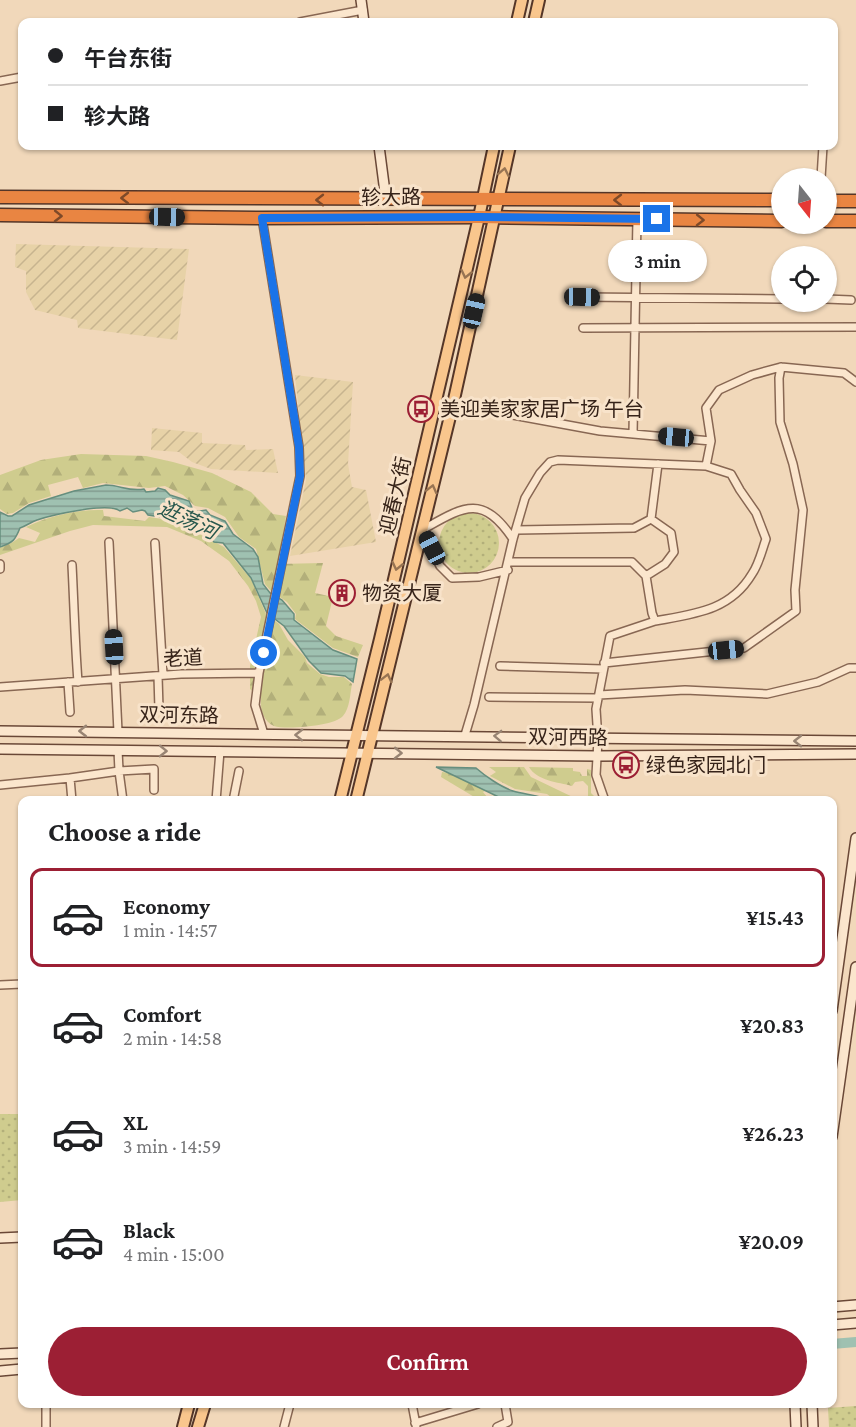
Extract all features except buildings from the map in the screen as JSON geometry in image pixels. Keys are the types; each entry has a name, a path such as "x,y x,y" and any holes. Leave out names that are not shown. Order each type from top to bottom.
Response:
{"highway":[{"name":"轸大路","path":"0,197 771,200"},
{"path":"837,202 856,201"},
{"name":"轸大路","path":"0,215 771,220"},
{"path":"837,220 856,221"}],"main road":[{"path":"519,18 522,0"},
{"path":"535,18 539,0"},
{"name":"迎春大街","path":"341,796 493,150"},
{"name":"迎春大街","path":"357,796 453,404 509,150"},
{"path":"183,1427 188,1408"},
{"path":"198,1427 204,1408"}],"street":[{"path":"362,0 364,18"},
{"path":"321,18 363,10"},
{"path":"0,81 18,78"},
{"path":"380,150 386,200"},
{"path":"822,168 823,150"},
{"path":"262,218 299,447 300,476 259,673 255,705 264,734"},
{"path":"633,434 637,219"},
{"path":"582,297 771,299"},
{"path":"837,299 851,300"},
{"path":"583,328 634,330 856,327"},
{"path":"500,666 604,666 744,648 795,610 803,510 793,464 780,422 779,378 782,367"},
{"path":"706,466 711,441 706,408 719,390 752,375 782,367 844,373 856,382"},
{"path":"453,404 600,431 711,441"},
{"path":"465,735 525,498 540,473 550,462 558,460 706,466 731,474 756,513 766,539 753,574 730,600 703,612 655,621 610,636 596,709 598,740 596,775 603,796"},
{"path":"651,519 658,464"},
{"path":"513,539 502,522 484,510 465,508 422,531 440,566 452,578 479,577 508,566 632,562 646,576 655,621"},
{"path":"517,530 634,528 651,519"},
{"path":"646,576 665,564 674,552 671,533 651,519"},
{"path":"109,542 118,732"},
{"path":"155,543 161,675 159,709"},
{"path":"0,564 0,569"},
{"path":"72,565 74,642 78,682"},
{"path":"489,697 599,696 685,690 767,694 818,682 849,668 856,668"},
{"name":"老道","path":"0,686 161,675 259,673"},
{"path":"68,682 70,712"},
{"name":"双河东路","path":"0,731 357,736"},
{"name":"双河西路","path":"357,736 465,735 598,740 856,741"},
{"name":"双河东路","path":"0,749 353,752"},
{"path":"118,750 122,796"},
{"path":"216,796 220,752"},
{"name":"双河西路","path":"353,752 597,756 856,754"},
{"path":"0,785 154,769 154,790"},
{"path":"234,796 239,771"},
{"path":"70,778 72,796"},
{"path":"838,935 856,837"},
{"path":"837,1102 856,967"},
{"path":"0,985 18,984"},
{"path":"0,1238 18,1237"},
{"path":"837,1307 856,1305"},
{"path":"837,1325 856,1323"},
{"path":"0,1354 18,1353"},
{"path":"0,1371 18,1369"},
{"path":"46,1408 46,1427"},
{"path":"284,1427 289,1408"},
{"path":"413,1408 416,1425 466,1408"},
{"path":"498,1427 508,1422 506,1408"},
{"path":"795,1408 796,1427"},
{"path":"812,1408 813,1427"}],"shaded area":[{"path":"16,244 189,249 177,340 78,328 77,320 35,310 26,292 26,271 15,267"},
{"path":"295,375 353,382 348,464 352,487 366,490 376,542 290,556 306,480"},
{"path":"152,428 202,433 202,443 245,445 246,450 273,449 278,473 211,469 192,462 179,452 151,450"}],"green space":[{"path":"81,454 146,456 212,473 251,492 273,514 286,516 278,564 323,563 315,593 333,597 326,626 336,636 363,645 358,657 333,648 295,619 296,614 287,602 265,584 256,549 239,537 225,517 208,508 195,506 183,495 165,486 149,488 103,483 83,488 78,477 48,485 51,496 29,503 13,513 7,514 0,509 0,475 41,460"},
{"path":"103,510 104,516 145,521 149,517 175,521 224,547 251,579 266,614 279,624 288,640 305,657 307,663 320,674 329,677 344,677 352,684 348,705 343,716 321,725 299,727 274,726 267,721 262,710 261,698 250,689 250,666 261,617 256,601 229,561 201,541 167,527 93,525 0,555 0,548 19,538 35,542 40,533 26,527 35,523 73,512"},
{"path":"469,513 486,518 494,526 499,543 494,560 486,568 469,573 452,568 444,560 439,543 444,526 452,518"},
{"path":"489,767 524,767 531,777 571,796 550,796 515,789 490,776 496,772"},
{"path":"529,767 573,768 573,771 580,772 582,776 587,776 587,769 591,770 591,793 594,796 588,796 588,786 583,781 575,782 572,786 542,778"},
{"path":"442,772 460,775 500,796 494,796 487,790 483,792 486,796 473,796 441,777"},
{"path":"0,1114 18,1114 18,1200 0,1202"},
{"path":"856,1406 856,1427 829,1427 828,1408"}],"water":[{"path":"106,485 134,490 144,489 146,492 155,491 158,488 165,490 170,495 189,501 194,512 206,510 210,515 225,521 233,534 253,549 258,557 263,584 270,593 282,600 294,614 294,620 333,650 357,659 353,682 345,676 321,673 309,661 284,626 267,613 251,578 223,543 214,542 209,536 191,525 174,519 148,515 142,510 133,512 127,508 120,511 104,508 92,509 35,521 20,528 13,540 0,547 0,512 12,516 29,505 74,491"},
{"path":"436,767 476,768 508,789 536,796 497,796"}],"waterway":[{"name":"逛荡河","path":"837,1344 856,1342"}],"place":[{"name":"美迎美家家居广场 午台","path":"421,409"},
{"name":"物资大厦","path":"342,593"},
{"name":"绿色家园北门","path":"626,765"}],"route":[{"path":"264,653 300,476 299,447 262,218 657,219"}]}
